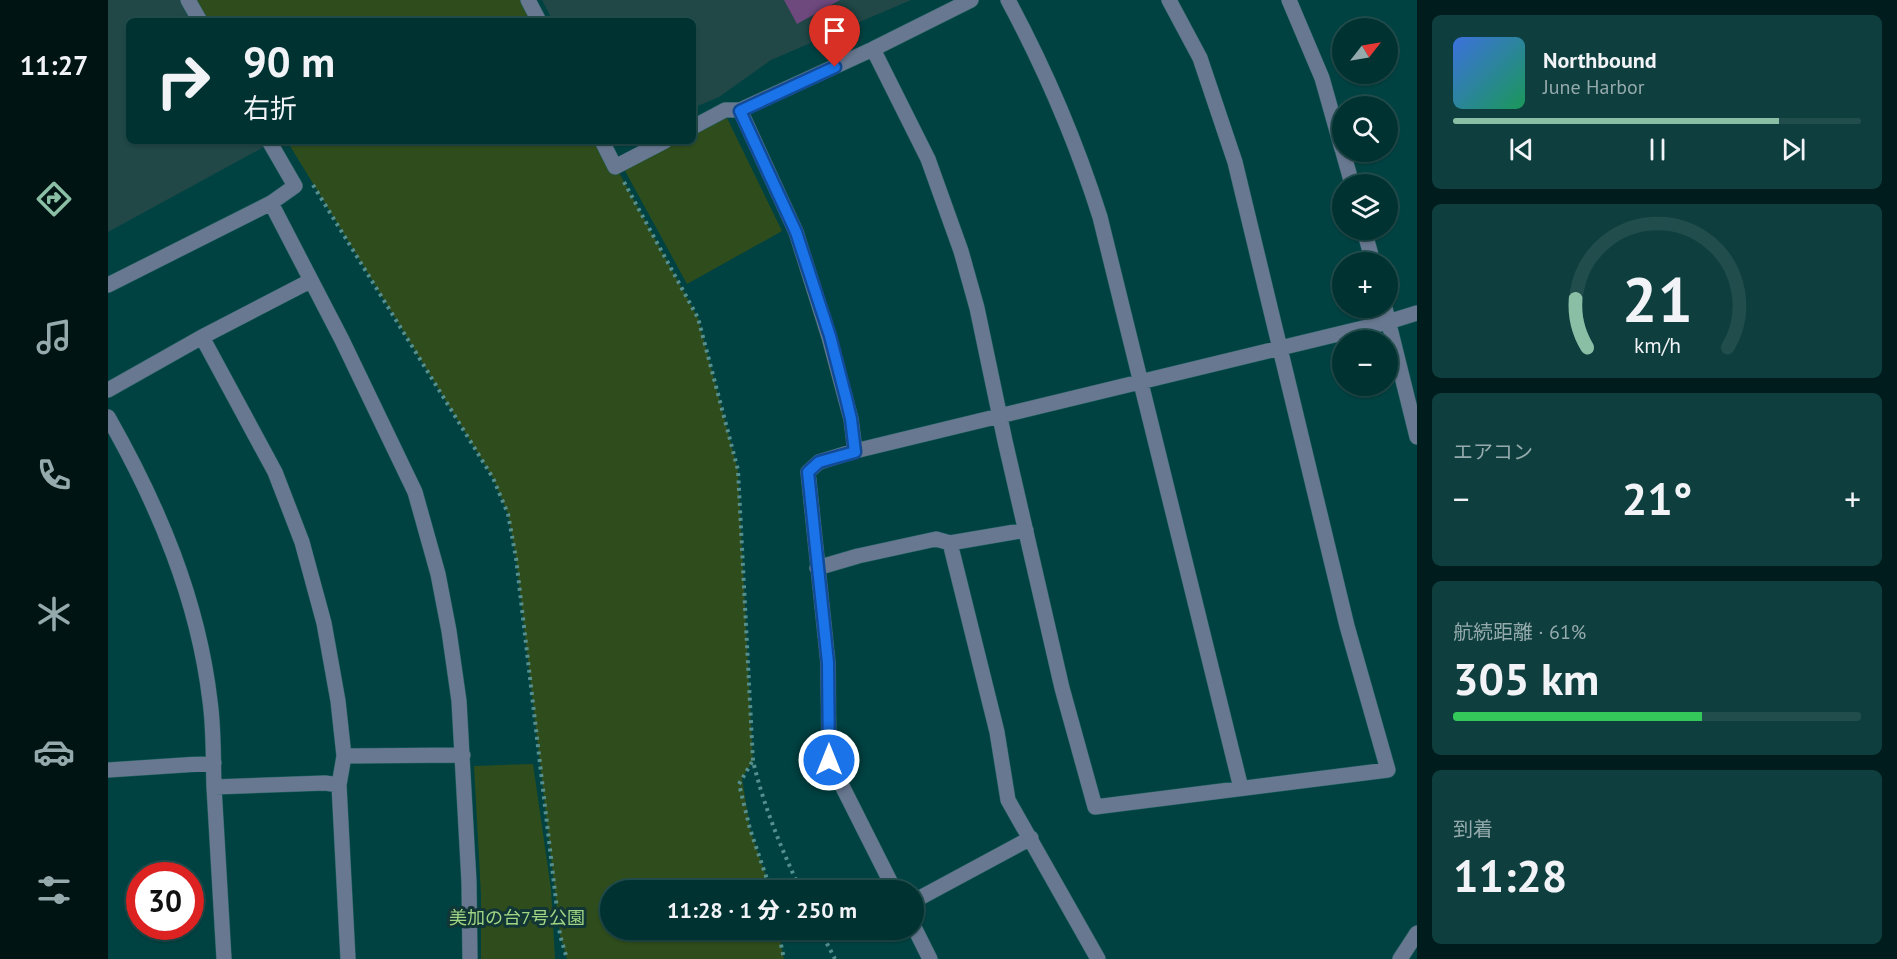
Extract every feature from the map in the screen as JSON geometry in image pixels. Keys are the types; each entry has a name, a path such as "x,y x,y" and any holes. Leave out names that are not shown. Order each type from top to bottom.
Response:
{"street":[{"path":"188,0 198,18"},
{"path":"528,0 537,18"},
{"path":"696,124 724,110 740,111 873,49 970,0"},
{"path":"1008,0 1033,47 1083,161 1100,217 1241,788"},
{"path":"873,49 928,159 961,251 977,308 1062,688 1095,807 1388,770 1347,626 1235,162 1200,58 1169,0"},
{"path":"1289,0 1322,78 1332,113"},
{"path":"740,111 796,232 830,336 851,419 855,452"},
{"path":"108,285 271,203 295,186 271,144"},
{"path":"604,144 615,167 659,144"},
{"path":"271,203 342,340 415,492 438,574 459,701 470,959"},
{"path":"108,390 202,337 310,281"},
{"path":"1398,314 1417,313"},
{"path":"889,880 829,760 828,663 808,472 819,462 855,452 1281,348 1376,318"},
{"path":"1387,318 1417,437"},
{"path":"202,337 274,472 302,542 324,623 338,701 344,756 339,785 348,959"},
{"path":"108,417 137,468 164,527 185,586 200,642 210,701 224,959"},
{"path":"817,568 858,556 936,539 950,543 1026,530"},
{"path":"950,543 997,732 1008,800 1098,959"},
{"path":"344,756 463,754"},
{"path":"108,770 214,763"},
{"path":"214,787 325,783 339,785"},
{"path":"924,896 1031,838"},
{"path":"1400,959 1417,933"},
{"path":"920,940 930,959"}],"path":[{"path":"615,167 698,318 738,470 753,761 762,799 796,880"},
{"path":"307,175 493,478 508,514 516,558 560,935 567,959"},
{"path":"753,761 739,784 750,829 767,880"},
{"path":"780,940 784,959"},
{"path":"825,940 835,959"}],"shaded area":[{"path":"108,0 219,0 229,18 126,18 126,144 269,144 108,232"},
{"path":"542,0 911,0 771,60 719,97 696,107 696,18 551,18"},
{"path":"784,0 840,0 797,24"}],"green space":[{"path":"193,0 528,0 537,18 203,18"},
{"path":"727,118 782,231 687,284 624,169 675,144 696,144 696,134"},
{"path":"289,144 604,144 698,318 738,470 753,761 742,778 750,829 767,880 600,880 600,940 780,940 784,959 567,959 560,935 516,558 508,514 493,478"},
{"name":"美加の台7号公園","path":"533,764 551,889 555,959 481,959 481,895 474,766"}],"route":[{"path":"829,760 828,663 808,472 819,462 855,452 851,419 830,336 796,232 740,111 835,67"}]}
